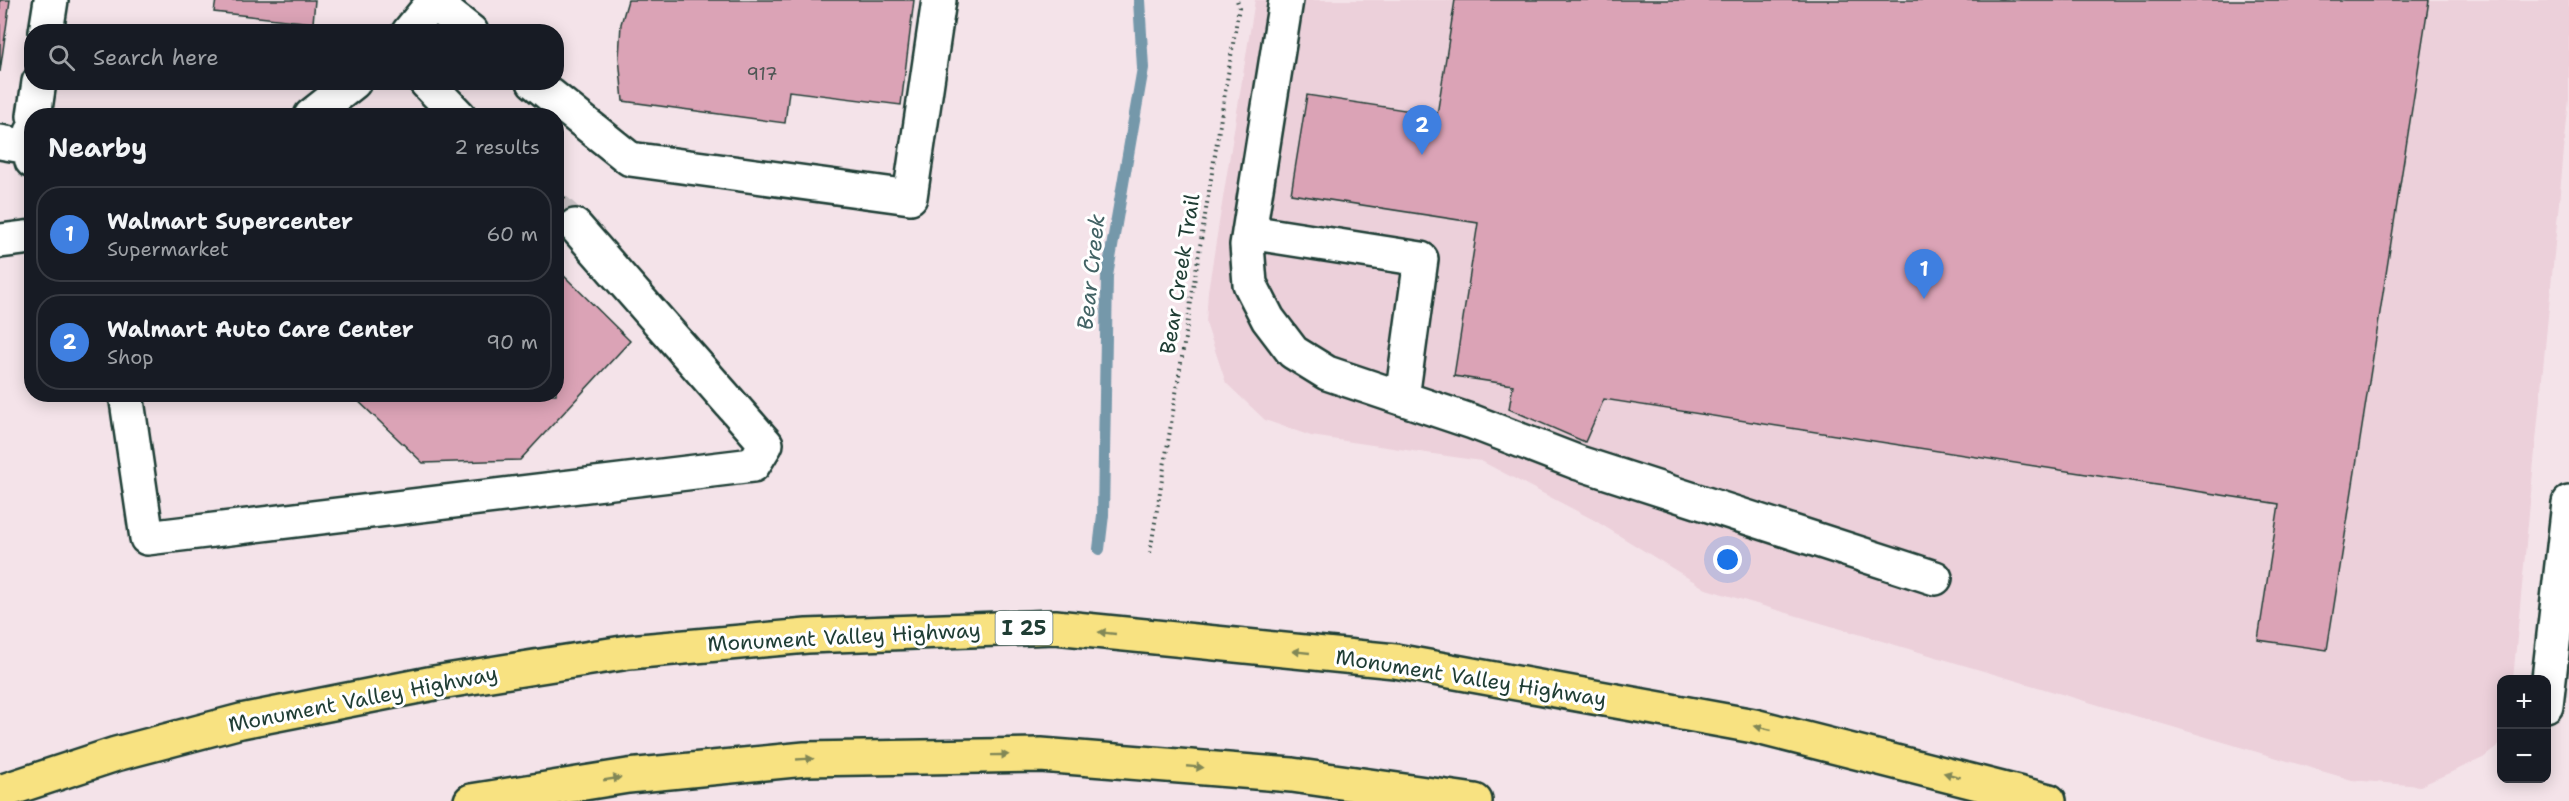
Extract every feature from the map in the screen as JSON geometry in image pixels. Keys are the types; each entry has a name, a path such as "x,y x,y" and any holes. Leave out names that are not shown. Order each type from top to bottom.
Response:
{"highway":[{"name":"Monument Valley Highway","path":"0,792 116,754 241,721 434,682 617,653 807,636 1055,627 1395,661 1754,726 2049,801"},
{"path":"471,801 628,776 805,759 1041,754 1292,775 1475,801"},
{"path":"1292,775 1363,801"}],"street":[{"path":"47,24 51,0"},
{"path":"544,90 630,159 910,197 939,0"},
{"path":"1286,0 1247,245 1250,284 1268,319 1293,352 1327,373 1473,422 1579,463 1935,578"},
{"path":"415,24 434,1 461,24"},
{"path":"35,108 38,90"},
{"path":"321,108 344,90"},
{"path":"434,90 451,108"},
{"path":"127,402 147,538 753,465 766,444 575,226"},
{"path":"1249,232 1421,259 1402,398"},
{"path":"0,241 24,238"},
{"path":"2551,684 2562,626 2569,503"}],"path":[{"name":"Bear Creek Trail","path":"1150,553 1237,18 1237,0"}],"shaded area":[{"path":"1255,0 2569,0 2569,99 2513,675 2497,675 2497,747 2483,758 2420,786 2352,780 1706,589 1594,520 1481,461 1311,436 1265,420 1226,383 1206,323 1208,291"}],"building":[{"path":"0,0 10,0 0,72"},
{"path":"216,0 315,0 313,23 214,12"},
{"path":"628,0 914,0 901,105 789,91 785,123 623,101 619,57 621,24"},
{"path":"1455,0 2429,0 2327,650 2258,640 2279,504 1604,399 1585,442 1509,409 1513,385 1454,376 1478,223 1291,194 1307,95 1437,115"},
{"path":"564,196 584,217 564,237"},
{"path":"564,276 630,341 520,460 423,463 359,402 564,402"}],"waterway":[{"name":"Bear Creek","path":"1099,549 1103,515 1107,276 1143,68 1139,0"}],"tunnel":[{"path":"564,216 575,226"}],"place":[{"name":"Walmart Auto Care Center","path":"1422,155"},
{"name":"Walmart Supercenter","path":"1924,299"}]}
